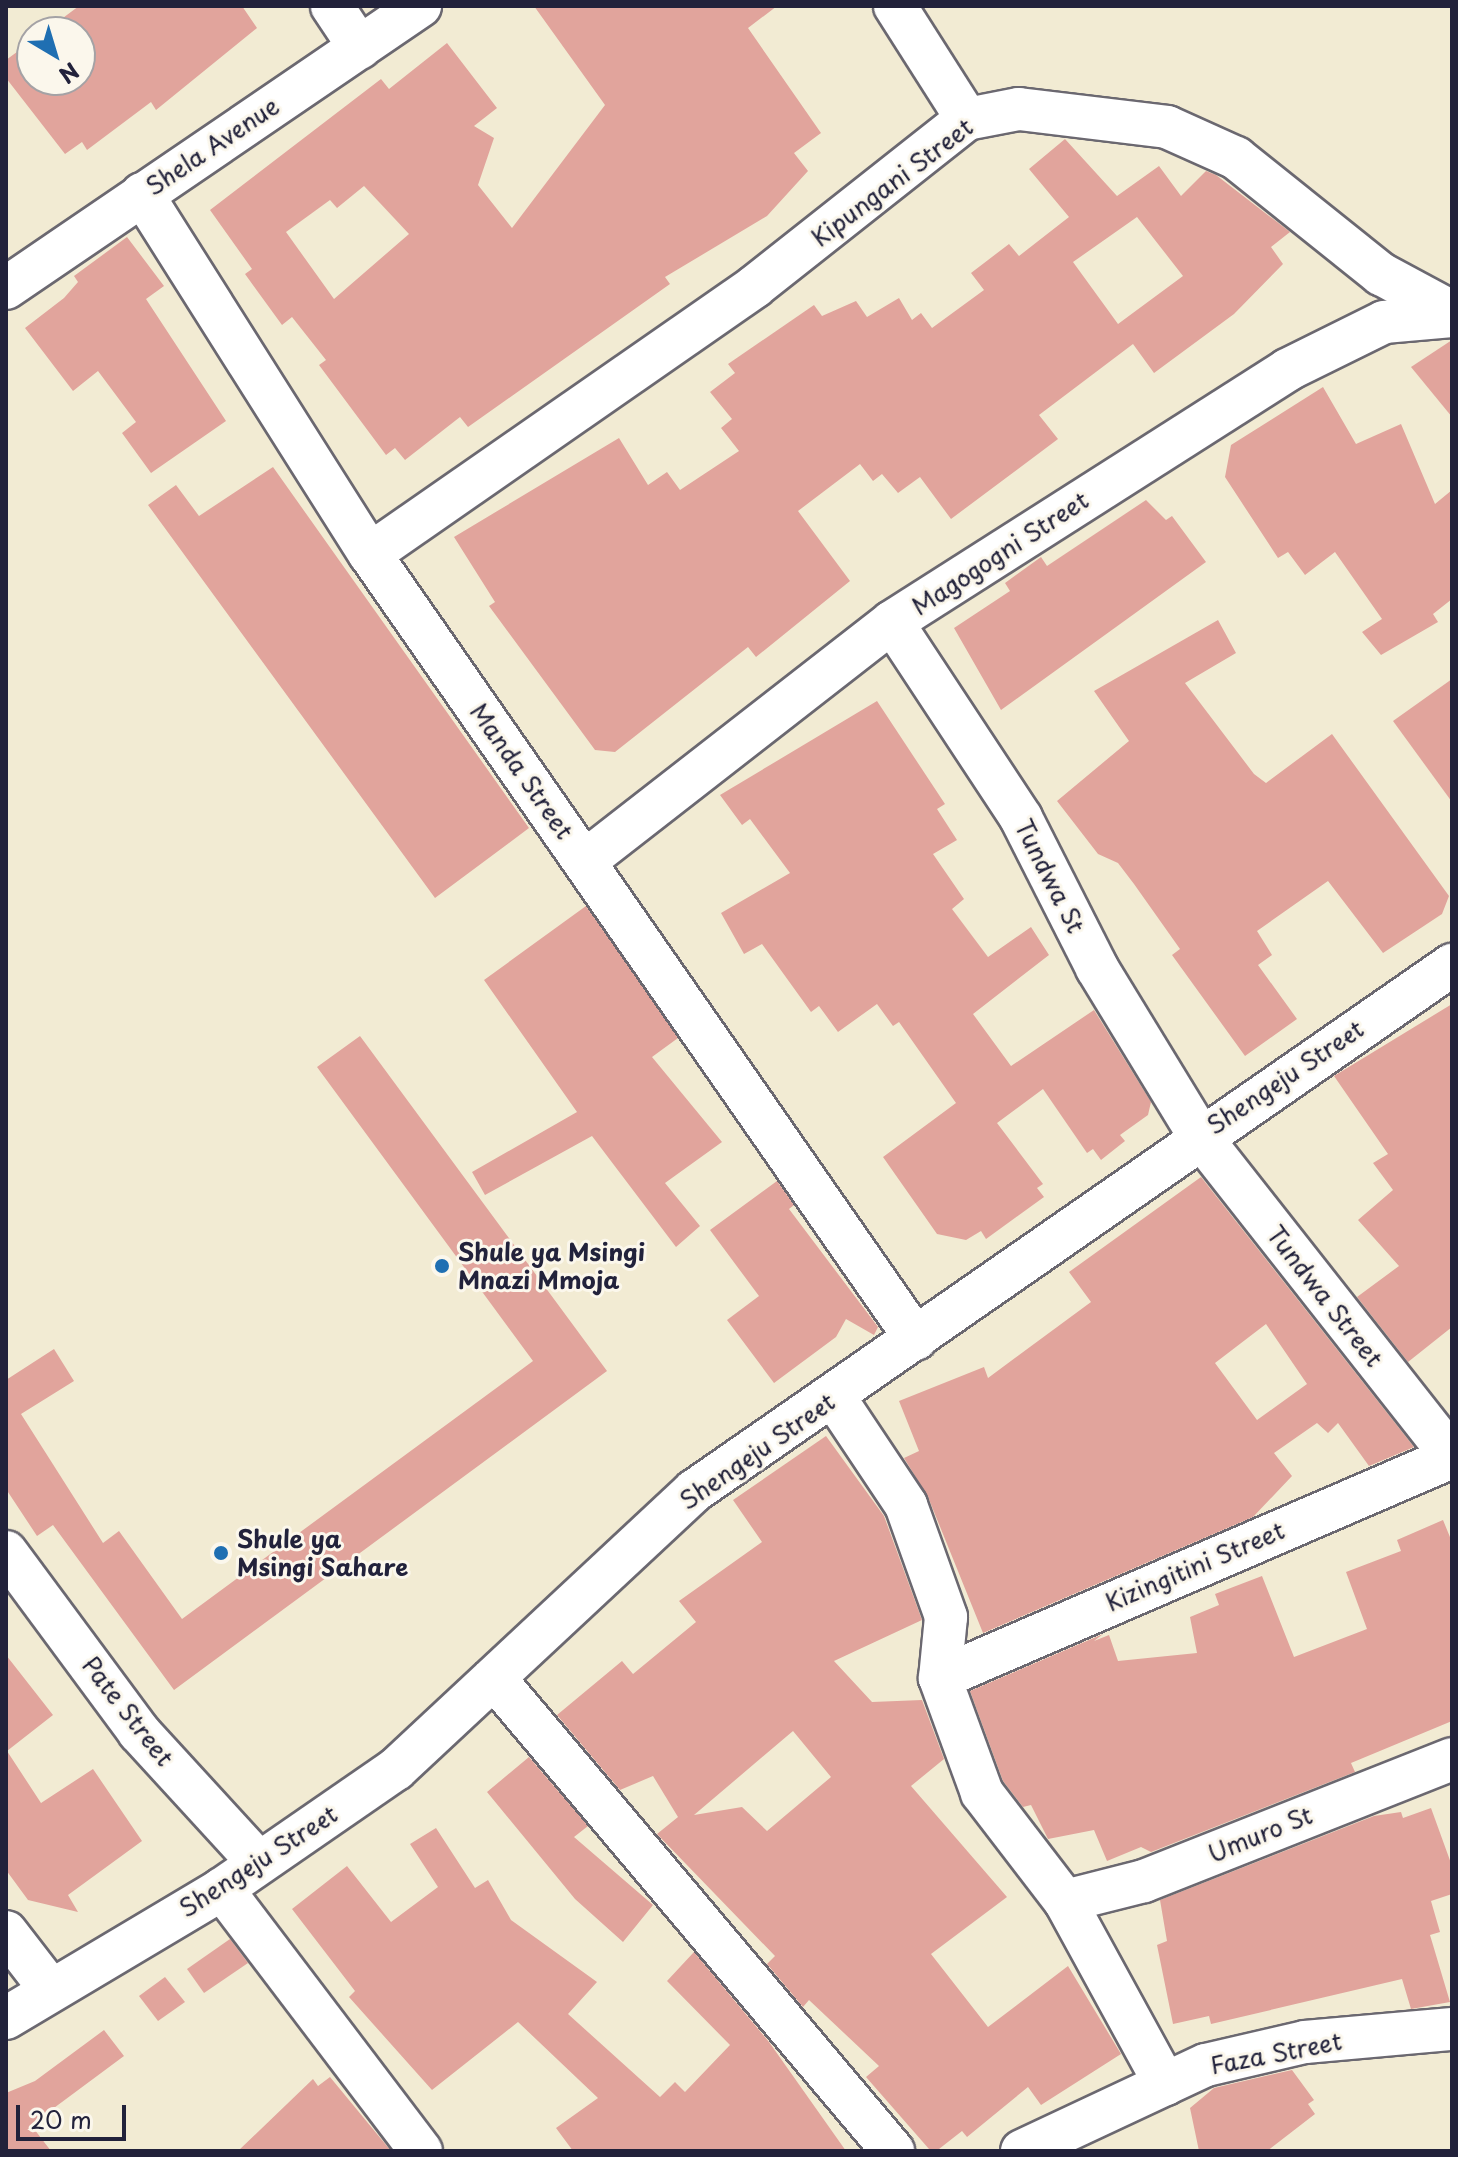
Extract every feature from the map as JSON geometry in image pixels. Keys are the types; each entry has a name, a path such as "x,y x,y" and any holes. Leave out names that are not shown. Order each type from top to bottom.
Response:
{"street":[{"path":"332,6 360,48"},
{"name":"Shela Avenue","path":"6,288 420,6"},
{"path":"895,6 967,119"},
{"name":"Kipungani Street","path":"370,554 754,287 967,119 1019,109 1167,127 1236,158 1381,274 1452,314"},
{"name":"Manda Street","path":"142,194 370,554 916,1339"},
{"name":"Magogogni Street","path":"585,861 892,622 1287,370 1384,322 1452,314"},
{"name":"Tundwa St","path":"892,622 1021,818 1097,968 1199,1135"},
{"name":"Shengeju Street","path":"6,2018 222,1889 396,1769 694,1491 834,1397 1199,1135 1452,965"},
{"name":"Tundwa Street","path":"1199,1135 1452,1456"},
{"path":"834,1397 906,1505 946,1617 940,1678 982,1793 1065,1901 1165,2084"},
{"name":"Kizingitini Street","path":"940,1678 1452,1456"},
{"name":"Pate Street","path":"6,1552 139,1732 258,1862"},
{"path":"494,1678 893,2151"},
{"name":"Umuro St","path":"1065,1901 1144,1881 1449,1773"},
{"path":"222,1889 421,2151"},
{"path":"6,1932 50,1989"},
{"name":"Faza Street","path":"1022,2151 1206,2065 1305,2042 1452,2029"}],"building":[{"path":"79,6 242,6 257,28 156,110 151,102 87,150 82,142 65,154 20,96 96,96 96,16 66,16"},
{"path":"534,6 777,6 748,28 821,133 794,153 808,171 767,216 665,277 670,284 468,427 460,417 405,460 395,448 386,455 319,365 326,360 292,317 282,325 245,274 252,269 210,210 381,79 389,89 447,43 497,108 474,126 494,138 478,185 512,228 605,105","holes":["364,186 409,234 334,299 286,232 330,200 337,208"]},
{"path":"16,53 16,91 6,78 6,60"},
{"path":"1065,139 1117,196 1159,166 1181,196 1206,171 1216,175 1290,232 1271,247 1283,264 1234,314 1154,373 1133,344 1039,415 1058,439 951,519 920,477 898,493 882,474 873,481 860,464 798,511 850,581 756,657 748,647 615,752 595,750 489,606 495,602 454,537 619,438 648,485 667,472 680,490 739,451 721,428 732,419 710,392 735,373 728,364 814,305 822,316 856,301 867,317 899,298 912,320 921,313 932,328 984,290 971,273 1009,244 1019,256 1069,217 1029,169","holes":["1137,217 1183,276 1118,324 1073,262"]},
{"path":"127,237 164,286 146,299 226,421 151,473 122,433 136,422 98,371 73,391 25,328 64,298 78,282 74,276"},
{"path":"1452,340 1452,417 1411,367"},
{"path":"1323,387 1356,444 1401,424 1435,504 1452,490 1452,599 1433,614 1438,622 1381,655 1362,632 1382,619 1335,552 1305,575 1288,552 1278,558 1225,477 1231,445"},
{"path":"273,467 529,828 435,898 148,505 176,485 199,516"},
{"path":"1146,500 1166,520 1172,516 1206,562 1001,710 954,628 1010,591 1005,583 1041,557 1047,566"},
{"path":"1218,620 1236,653 1185,683 1254,774 1266,783 1332,734 1449,896 1442,914 1383,953 1328,881 1257,931 1272,955 1258,965 1297,1019 1245,1056 1172,955 1180,949 1134,884 1118,863 1098,854 1057,801 1129,741 1094,691"},
{"path":"1452,679 1452,802 1393,721"},
{"path":"877,701 945,804 937,809 957,840 933,854 964,899 952,909 988,957 1031,927 1049,955 973,1014 1011,1066 1094,1010 1151,1102 1148,1115 1120,1135 1125,1141 1101,1160 1093,1149 1087,1153 1043,1089 997,1123 1043,1184 1037,1188 1044,1197 986,1239 981,1231 966,1240 937,1234 883,1157 956,1103 899,1022 893,1026 877,1004 838,1032 819,1006 811,1012 762,944 744,954 721,913 790,873 750,819 742,825 720,795"},
{"path":"586,906 678,1038 652,1057 722,1142 665,1183 700,1226 676,1247 592,1136 485,1195 472,1172 577,1112 484,980"},
{"path":"1452,1004 1452,1327 1408,1362 1357,1297 1399,1266 1358,1220 1393,1190 1373,1163 1388,1154 1334,1076"},
{"path":"360,1036 607,1371 174,1690 53,1525 37,1536 6,1489 6,1380 54,1349 74,1381 21,1414 103,1543 119,1531 182,1619 533,1361 317,1067"},
{"path":"1201,1177 1414,1447 1369,1466 1338,1423 1328,1433 1317,1423 1274,1453 1292,1476 1253,1517 983,1633 928,1497 904,1458 919,1451 899,1401 984,1367 988,1378 1091,1302 1069,1272","holes":["1266,1324 1307,1384 1257,1420 1215,1363"]},
{"path":"777,1181 794,1205 789,1209 878,1327 874,1335 846,1319 836,1337 774,1383 727,1320 759,1296 710,1230"},
{"path":"826,1436 884,1516 922,1620 834,1661 872,1702 922,1700 944,1759 911,1786 1007,1897 931,1954 988,2027 1068,1966 1121,2054 1041,2105 1028,2087 967,2137 962,2131 939,2149 929,2149 866,2077 879,2066 809,2000 803,2007 767,1964 775,1956 657,1834 678,1817 653,1776 620,1790 557,1715 622,1661 633,1674 696,1622 679,1601 762,1542 733,1500","holes":["793,1731 831,1777 767,1831 742,1807 694,1815"]},
{"path":"1443,1520 1452,1542 1452,1721 1351,1763 1355,1772 1151,1852 1141,1847 1107,1861 1094,1830 1048,1839 1031,1805 1023,1807 1003,1781 970,1691 1103,1634 1094,1641 1109,1635 1118,1661 1197,1653 1190,1617 1219,1605 1215,1594 1262,1576 1294,1657 1367,1629 1346,1572 1401,1551 1397,1540"},
{"path":"6,1655 53,1715 7,1751 41,1803 93,1769 142,1841 68,1895 78,1912 28,1900 6,1870"},
{"path":"529,1757 588,1826 574,1837 653,1905 623,1942 575,1899 487,1792"},
{"path":"1431,1808 1452,1866 1452,1894 1431,1901 1440,1932 1430,1935 1450,2002 1411,2009 1402,1979 1211,2024 1209,2016 1173,2024 1157,1945 1167,1941 1160,1900 1374,1816 1401,1812 1403,1818"},
{"path":"436,1828 475,1888 488,1880 511,1920 597,1982 568,2014 660,2097 675,2082 685,2092 730,2045 667,1981 694,1952 769,2042 846,2151 573,2151 556,2128 598,2098 518,2022 432,2090 349,1997 355,1991 292,1909 347,1866 391,1922 438,1887 410,1844"},
{"path":"230,1939 248,1963 204,1993 187,1969"},
{"path":"165,1977 185,2002 158,2021 139,1996"},
{"path":"104,2030 124,2056 31,2125 51,2151 6,2151 6,2093 35,2081"},
{"path":"1292,2070 1314,2100 1308,2104 1315,2114 1267,2151 1199,2151 1190,2108 1214,2088"},
{"path":"330,2077 391,2151 238,2151 313,2079 318,2086"}],"place":[{"name":"Shule ya Msingi Mnazi Mmoja","path":"442,1266"},
{"name":"Shule ya Msingi Sahare","path":"221,1553"}]}
